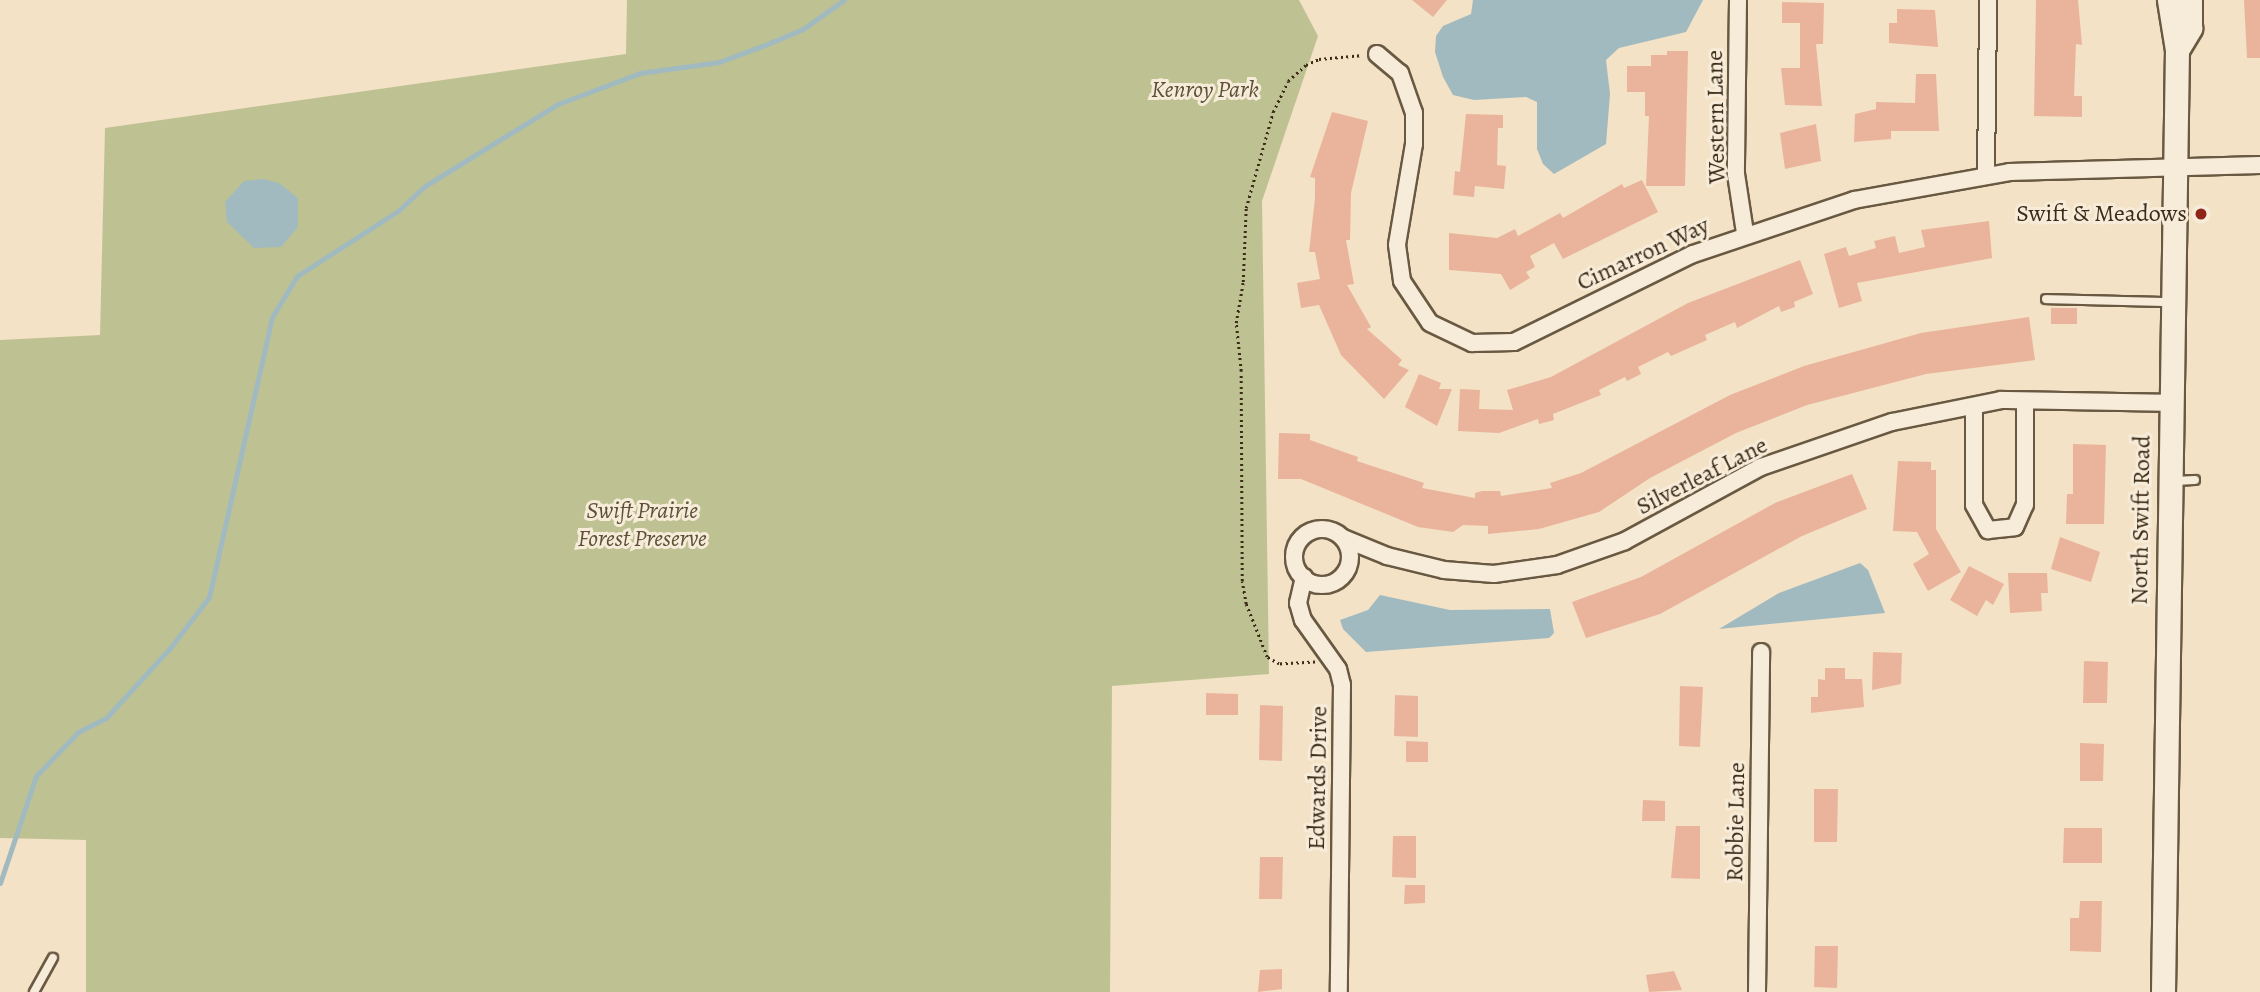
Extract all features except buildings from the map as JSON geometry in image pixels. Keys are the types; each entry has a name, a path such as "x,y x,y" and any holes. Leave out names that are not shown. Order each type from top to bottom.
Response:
{"street":[{"name":"Western Lane","path":"1738,0 1736,174 1745,233"},
{"path":"1986,174 1988,0"},
{"name":"North Swift Road","path":"2162,992 2170,302 2177,50 2168,0"},
{"name":"North Swift Road","path":"2177,50 2190,28 2190,0"},
{"name":"Cimarron Way","path":"1377,54 1400,73 1414,113 1414,144 1400,208 1398,265 1418,310 1442,331 1472,343 1514,342 1622,286 1745,233 1854,200 1986,174 2260,165"},
{"path":"1974,407 1974,505 1989,530 2015,527 2025,505 2025,401"},
{"name":"Silverleaf Lane","path":"1304,578 1294,555 1303,536 1324,529 1387,556 1444,570 1494,573 1557,565 1625,541 1761,467 1892,422 2025,401 2169,404"},
{"path":"1304,578 1320,584 1340,578 1350,558 1343,538"},
{"name":"Edwards Drive","path":"1304,578 1298,603 1303,620 1338,669 1342,685 1339,992"},
{"name":"Robbie Lane","path":"1757,992 1761,652"}],"lane":[{"path":"2046,299 2170,302"},
{"path":"2168,481 2195,480"},
{"path":"34,992 53,958"}],"path":[{"path":"1317,662 1279,664 1267,657 1242,581 1241,371 1236,323 1243,282 1246,208 1273,112 1288,81 1319,59 1377,54"}],"green space":[{"name":"Swift Prairie Forest Preserve","path":"627,0 1299,0 1318,36 1262,201 1269,674 1112,686 1110,992 86,992 86,840 0,838 0,340 100,335 105,128 626,54"}],"water":[{"path":"1473,0 1703,0 1686,32 1619,48 1606,60 1610,94 1606,144 1554,174 1543,164 1537,149 1537,102 1526,97 1474,100 1453,95 1443,77 1435,52 1436,36 1443,26 1471,14"},
{"path":"263,179 279,183 298,198 298,227 281,247 254,248 227,222 225,202 244,181"},
{"path":"1860,563 1868,570 1885,613 1719,629 1779,593"},
{"path":"1380,595 1450,610 1550,609 1554,633 1549,638 1366,652 1343,629 1340,620 1368,610"}],"waterway":[{"path":"0,883 36,776 78,732 106,718 170,648 209,597 272,317 297,276 398,211 425,186 558,104 640,73 719,62 803,29 844,0"}],"place":[{"name":"Swift & Meadows","path":"2201,214"}],"park label":[{"name":"Kenroy Park","path":"1205,90"}]}
